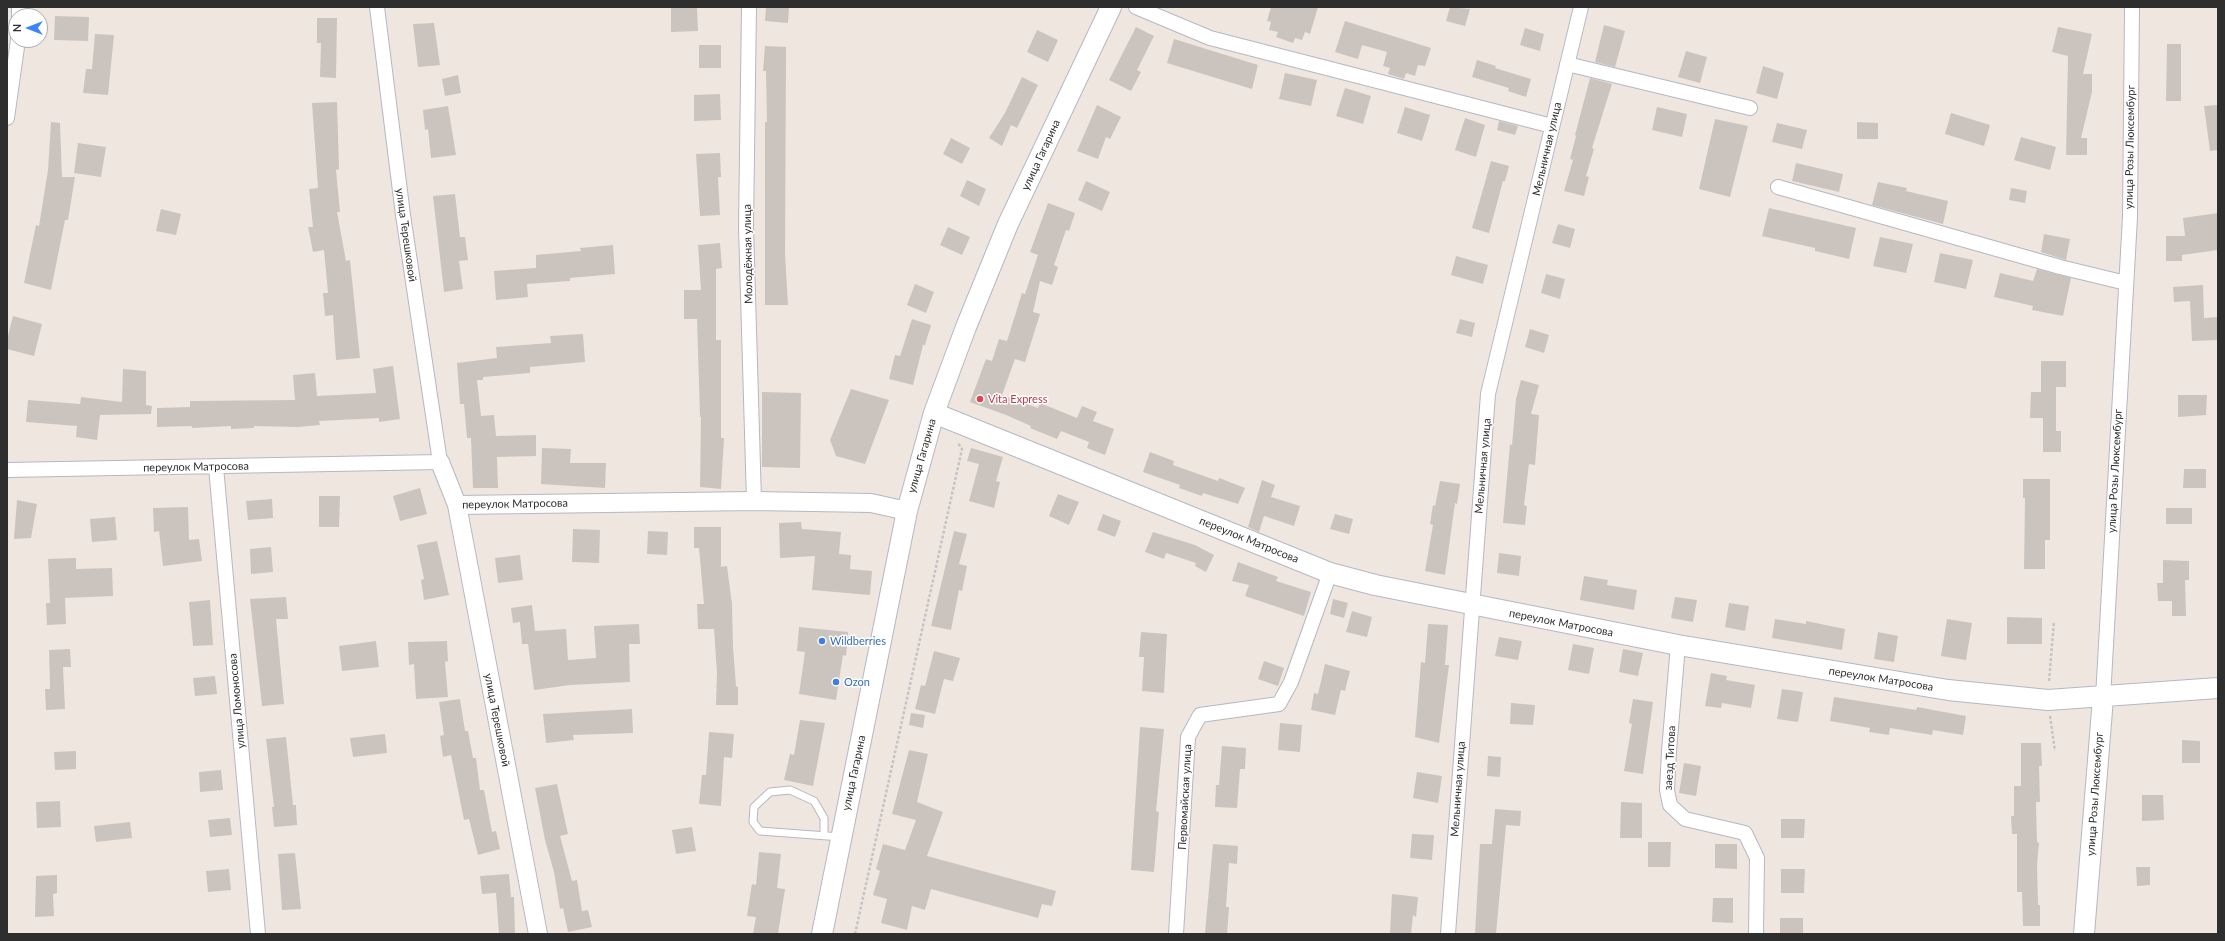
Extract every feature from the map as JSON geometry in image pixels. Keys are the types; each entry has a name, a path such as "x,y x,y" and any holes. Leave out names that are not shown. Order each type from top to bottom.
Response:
{"main road":[{"name":"улица Гагарина","path":"822,934 832,836 907,511 934,413 966,327 1008,224 1111,7"},
{"name":"переулок Матросова","path":"934,413 1330,573 1375,585 1678,645 1948,690 2048,700 2102,698 2218,688"},
{"name":"улица Розы Люксембург","path":"2084,934 2102,698"}],"street":[{"name":"улица Терешковой","path":"377,7 403,215 440,462"},
{"name":"Молодёжная улица","path":"749,7 746,228 754,501"},
{"path":"1136,7 1210,38 1552,126"},
{"name":"Мельничная улица","path":"1448,934 1488,394 1581,7"},
{"name":"улица Розы Люксембург","path":"2102,698 2130,217 2132,7"},
{"path":"7,118 17,48"},
{"path":"1567,64 1750,108"},
{"path":"1778,187 2060,267 2126,283"},
{"name":"переулок Матросова","path":"7,470 440,462 457,505 754,501 871,503 907,511"},
{"name":"улица Ломоносова","path":"216,467 258,934"},
{"name":"улица Терешковой","path":"457,505 538,934"},
{"name":"Первомайская улица","path":"1176,934 1188,737 1200,715 1279,704 1291,682 1330,573"},
{"name":"заезд Титова","path":"1678,645 1667,782 1670,805 1685,819 1745,833 1757,858 1756,934"}],"lane":[{"path":"790,790 814,801 832,836 760,831 753,822 754,807 770,792 790,790"}],"path":[{"path":"855,934 962,449 954,437"}],"building":[{"path":"766,7 789,7 788,23 765,21"},
{"path":"1271,7 1318,7 1310,34 1305,32 1302,40 1295,38 1293,43 1276,37 1278,32 1269,30 1271,22 1267,21"},
{"path":"1450,7 1470,9 1465,26 1446,21"},
{"path":"671,8 697,8 698,31 671,32"},
{"path":"55,16 89,17 88,41 54,40"},
{"path":"317,18 337,18 336,78 320,77 321,43 317,43"},
{"path":"1345,21 1431,48 1425,66 1418,65 1415,76 1406,73 1404,79 1388,74 1390,68 1383,66 1387,52 1362,45 1358,59 1335,52"},
{"path":"434,23 440,65 418,67 413,24"},
{"path":"1604,25 1625,31 1615,67 1595,62"},
{"path":"1136,27 1154,36 1137,70 1141,72 1131,91 1109,80"},
{"path":"2058,27 2092,34 2083,74 2092,74 2092,92 2081,138 2087,138 2087,155 2066,155 2068,56 2052,52"},
{"path":"1525,28 1544,34 1540,51 1520,45"},
{"path":"1037,30 1058,40 1048,62 1027,52"},
{"path":"95,34 114,35 108,95 83,93 86,69 92,69"},
{"path":"1174,39 1258,65 1252,89 1167,63"},
{"path":"2167,44 2181,44 2181,101 2166,101"},
{"path":"699,45 721,45 721,68 699,68"},
{"path":"765,46 786,47 785,254 788,305 765,305 765,122 767,122 766,71 763,71"},
{"path":"1686,51 1707,57 1700,83 1678,77"},
{"path":"1477,60 1496,66 1495,68 1531,79 1526,97 1508,91 1509,88 1472,77"},
{"path":"1763,66 1784,73 1777,99 1756,93"},
{"path":"1285,73 1317,80 1311,106 1279,99"},
{"path":"458,75 461,93 445,96 442,79"},
{"path":"1022,77 1038,85 1017,128 1011,125 1002,146 989,138 1005,113"},
{"path":"1590,78 1612,84 1592,148 1594,149 1586,176 1589,177 1584,196 1564,191 1573,160 1570,159 1575,135"},
{"path":"1345,88 1371,96 1363,124 1336,116"},
{"path":"720,94 721,120 694,121 694,95"},
{"path":"337,102 339,169 336,170 340,212 337,212 346,261 350,260 360,358 336,360 333,315 325,316 323,293 328,293 324,250 313,252 308,227 313,227 309,189 318,188 312,103"},
{"path":"1097,105 1121,117 1110,139 1106,137 1098,159 1077,151"},
{"path":"2218,105 2218,150 2210,151 2204,106"},
{"path":"448,106 456,155 431,158 428,129 425,130 423,110"},
{"path":"1405,107 1430,115 1422,141 1397,133"},
{"path":"1657,107 1687,114 1682,137 1652,130"},
{"path":"1951,113 1990,125 1984,146 1945,134"},
{"path":"1465,118 1485,125 1476,157 1455,150"},
{"path":"1715,119 1748,126 1730,197 1699,189"},
{"path":"1499,121 1518,126 1515,135 1497,130"},
{"path":"51,122 60,123 62,177 75,177 68,220 65,220 51,290 24,283 36,225 39,226 48,170"},
{"path":"1857,122 1878,123 1878,139 1857,139"},
{"path":"1777,123 1807,130 1802,149 1772,142"},
{"path":"2021,137 2056,147 2050,170 2014,160"},
{"path":"951,138 970,148 962,164 943,154"},
{"path":"78,143 106,147 101,177 74,173"},
{"path":"720,153 721,177 718,177 720,215 700,216 696,154"},
{"path":"1491,161 1509,166 1505,181 1503,181 1489,233 1472,228"},
{"path":"1796,163 1843,174 1839,192 1792,181"},
{"path":"967,180 986,189 979,206 960,196"},
{"path":"1086,181 1110,192 1102,211 1078,200"},
{"path":"1878,182 1907,188 1906,191 1948,201 1943,224 1872,205"},
{"path":"2011,188 2027,191 2025,203 2009,200"},
{"path":"455,194 460,237 465,237 468,260 459,261 463,289 444,292 433,196"},
{"path":"1048,203 1075,213 1069,231 1066,230 1054,265 1058,267 1052,285 1040,281 1033,312 1040,314 1025,362 1015,359 1002,395 1038,408 1040,403 1077,418 1082,406 1097,412 1093,421 1114,429 1105,455 1087,448 1089,442 1061,431 1057,439 1030,428 1031,426 1006,415 970,402 986,359 992,361 999,339 1007,341 1022,293 1025,294 1038,255 1030,252"},
{"path":"1769,208 1856,228 1849,259 1815,251 1815,248 1762,236"},
{"path":"161,209 181,214 176,235 156,231"},
{"path":"2218,213 2218,250 2182,255 2182,261 2166,261 2166,236 2185,236 2183,218"},
{"path":"1558,224 1575,229 1570,248 1552,243"},
{"path":"948,227 970,237 962,255 940,245"},
{"path":"2044,234 2070,239 2066,260 2041,252"},
{"path":"1880,237 1913,244 1906,273 1873,266"},
{"path":"720,243 722,268 716,269 716,340 721,340 721,438 724,438 721,489 700,487 701,417 697,319 684,319 684,290 701,290 698,245"},
{"path":"613,245 615,274 570,278 570,281 527,284 528,297 496,300 494,271 536,268 536,255 581,251 580,248"},
{"path":"1940,253 1973,260 1966,289 1934,282"},
{"path":"1456,256 1488,265 1483,284 1451,275"},
{"path":"2037,269 2071,278 2063,316 2032,310 2033,306 1994,297 2000,273 2033,281"},
{"path":"1546,274 1565,279 1560,299 1541,293"},
{"path":"915,284 934,292 926,313 907,305"},
{"path":"2203,285 2204,318 2218,317 2218,340 2192,341 2190,301 2174,302 2173,287"},
{"path":"13,316 42,324 34,356 7,349 7,340"},
{"path":"912,319 931,325 925,345 923,345 913,385 889,379 895,355 900,356"},
{"path":"1460,319 1475,323 1472,337 1456,333"},
{"path":"1530,329 1549,335 1544,353 1525,347"},
{"path":"583,334 585,362 530,367 530,373 483,377 483,380 477,380 481,416 494,415 496,436 536,435 536,456 497,457 498,488 473,488 471,438 467,438 464,404 460,404 457,363 497,358 496,347 551,343 550,336"},
{"path":"2041,361 2066,361 2066,387 2056,387 2056,431 2061,431 2061,452 2043,452 2043,418 2030,418 2031,392 2041,392"},
{"path":"393,366 400,419 379,422 379,418 319,421 320,425 298,427 254,426 254,428 231,429 231,426 192,428 192,426 157,427 157,408 190,407 190,401 295,400 293,375 315,373 317,396 376,393 373,369"},
{"path":"123,369 146,371 146,405 152,406 151,414 100,415 97,440 76,437 77,426 26,422 28,400 80,404 81,397 122,402"},
{"path":"1521,380 1539,385 1531,414 1539,415 1535,465 1529,464 1524,505 1527,506 1525,525 1503,523 1510,444 1512,445 1516,399"},
{"path":"851,389 889,400 865,464 836,456 830,440"},
{"path":"762,392 801,393 800,468 762,467"},
{"path":"2178,395 2207,395 2206,415 2178,417"},
{"path":"542,448 571,449 570,463 606,463 605,488 541,484"},
{"path":"971,448 1003,457 996,481 1000,482 994,508 969,501 979,464 967,461"},
{"path":"1150,452 1174,461 1173,465 1218,481 1219,478 1245,488 1238,504 1203,493 1202,496 1179,488 1180,485 1143,472"},
{"path":"2184,469 2206,469 2206,488 2183,488"},
{"path":"2023,479 2050,479 2050,540 2045,540 2045,569 2024,569 2025,498 2023,498"},
{"path":"1262,480 1275,485 1271,497 1300,506 1294,526 1264,516 1259,532 1248,527"},
{"path":"1440,481 1460,484 1457,504 1455,503 1445,575 1425,571 1433,525 1430,524 1433,505 1435,506"},
{"path":"420,488 427,514 400,521 393,496"},
{"path":"1058,494 1079,502 1069,525 1049,516"},
{"path":"319,496 340,496 339,527 319,527"},
{"path":"272,499 273,518 248,520 246,501"},
{"path":"17,500 37,504 31,538 14,539"},
{"path":"188,507 189,540 199,539 202,561 163,566 159,531 154,532 153,508"},
{"path":"2166,508 2192,508 2192,524 2166,524"},
{"path":"1103,514 1121,521 1115,537 1097,530"},
{"path":"1335,514 1353,519 1349,534 1330,529"},
{"path":"115,517 117,540 92,542 90,519"},
{"path":"801,522 802,529 841,532 839,554 851,555 850,569 872,571 870,595 812,590 815,556 780,558 779,523"},
{"path":"694,527 721,527 721,567 727,566 732,604 733,647 736,686 738,687 738,705 716,705 717,673 714,629 698,629 697,604 704,604 699,548 694,548"},
{"path":"573,529 600,530 599,563 572,562"},
{"path":"648,531 668,532 667,555 647,554"},
{"path":"954,531 967,534 959,564 967,566 962,591 959,590 951,630 931,626"},
{"path":"1153,532 1195,545 1214,555 1206,572 1195,566 1196,563 1166,553 1164,559 1145,552"},
{"path":"437,541 449,595 424,600 421,580 424,579 417,545"},
{"path":"271,547 273,572 251,574 250,549"},
{"path":"1499,553 1521,556 1519,576 1497,573"},
{"path":"520,555 523,580 498,583 495,558"},
{"path":"76,558 76,569 112,568 113,596 65,598 66,624 47,625 46,603 50,603 48,559"},
{"path":"2163,560 2189,561 2189,580 2185,580 2186,616 2172,616 2172,601 2158,601 2157,583 2163,583"},
{"path":"1238,562 1278,577 1276,581 1311,592 1304,616 1245,596 1249,585 1232,581"},
{"path":"1584,576 1608,580 1607,585 1637,590 1634,610 1580,600"},
{"path":"286,597 288,619 276,619 284,704 262,706 250,599"},
{"path":"1675,597 1697,600 1693,622 1671,618"},
{"path":"1333,599 1348,603 1344,618 1330,614"},
{"path":"210,600 213,645 193,646 189,602"},
{"path":"1729,603 1749,606 1745,631 1725,627"},
{"path":"532,605 535,631 566,629 568,660 596,658 594,626 639,624 640,644 629,644 630,682 570,685 534,690 528,644 522,644 520,622 513,623 511,608"},
{"path":"1352,611 1372,617 1367,637 1346,632"},
{"path":"2007,617 2042,618 2042,644 2007,644"},
{"path":"1775,619 1806,624 1806,621 1845,629 1842,650 1772,638"},
{"path":"1947,619 1972,623 1966,660 1941,656"},
{"path":"1428,624 1448,625 1445,665 1449,665 1439,743 1415,737 1421,662 1425,663"},
{"path":"799,627 848,632 846,656 843,655 836,700 799,694 805,652 797,651"},
{"path":"1141,632 1167,634 1164,693 1142,691 1144,657 1139,657"},
{"path":"1878,632 1898,636 1894,662 1874,659"},
{"path":"1499,637 1522,641 1518,660 1495,656"},
{"path":"376,641 379,667 342,671 339,646"},
{"path":"447,641 448,661 445,662 448,697 416,699 414,664 409,665 408,642"},
{"path":"1573,644 1594,648 1589,674 1568,670"},
{"path":"70,649 71,667 63,667 65,709 46,710 45,689 50,689 49,650"},
{"path":"1623,649 1643,653 1638,676 1619,672"},
{"path":"934,651 960,658 953,681 944,679 935,714 915,709 921,685 925,686"},
{"path":"1264,661 1284,668 1278,686 1258,679"},
{"path":"1325,664 1350,671 1345,691 1341,690 1335,715 1311,710 1314,693 1318,694"},
{"path":"1711,673 1727,676 1726,680 1755,685 1751,708 1722,703 1721,708 1705,706"},
{"path":"215,676 217,694 195,696 193,678"},
{"path":"1782,689 1803,692 1798,722 1777,719"},
{"path":"1834,697 1916,710 1917,707 1966,716 1963,735 1933,730 1932,735 1890,728 1889,735 1869,732 1870,728 1830,721"},
{"path":"460,699 465,731 468,731 473,758 476,758 480,790 484,790 492,832 496,831 500,849 478,855 469,819 464,820 451,755 443,757 440,736 444,735 439,702"},
{"path":"1633,699 1653,702 1643,774 1624,771 1632,724 1629,723"},
{"path":"1511,703 1535,705 1533,725 1510,724"},
{"path":"632,709 633,733 573,735 574,740 546,743 543,714"},
{"path":"911,713 925,715 923,728 909,725"},
{"path":"800,720 825,723 813,786 784,780 790,754 794,755"},
{"path":"1280,723 1302,725 1300,752 1278,750"},
{"path":"1140,727 1164,729 1156,811 1159,812 1154,872 1131,870"},
{"path":"709,732 734,734 732,758 724,757 721,806 699,804 702,775 706,775"},
{"path":"385,734 387,753 353,757 350,738"},
{"path":"286,737 293,805 296,805 297,825 274,827 272,807 274,807 266,739"},
{"path":"2182,740 2200,741 2200,763 2182,763"},
{"path":"2021,743 2041,743 2042,766 2039,766 2040,802 2036,802 2037,842 2039,843 2037,865 2040,926 2023,926 2022,892 2017,892 2017,834 2012,834 2011,816 2014,816 2014,786 2021,786"},
{"path":"1222,746 1246,748 1245,769 1240,769 1237,808 1215,807 1216,785 1219,785"},
{"path":"909,750 928,754 917,802 943,812 927,856 1056,891 1052,906 1042,904 1038,918 931,889 925,910 912,906 907,930 881,923 887,899 873,895 880,871 876,869 883,844 905,850 916,820 892,814"},
{"path":"76,751 76,769 55,770 54,752"},
{"path":"1488,756 1501,757 1500,777 1487,776"},
{"path":"1684,763 1701,766 1696,796 1679,793"},
{"path":"221,770 223,790 200,792 199,772"},
{"path":"1417,772 1442,776 1438,803 1413,798"},
{"path":"557,784 568,834 560,836 572,881 577,880 582,911 588,910 592,927 568,932 563,908 560,909 554,872 545,840 535,788"},
{"path":"2142,795 2163,795 2164,820 2142,821"},
{"path":"60,801 61,827 37,828 36,802"},
{"path":"1621,802 1642,803 1642,838 1620,838"},
{"path":"1495,809 1521,811 1520,826 1506,825 1496,934 1475,934 1480,844 1492,844"},
{"path":"230,818 232,835 210,837 208,820"},
{"path":"1781,819 1805,819 1804,838 1781,838"},
{"path":"130,822 132,838 96,842 94,826"},
{"path":"692,827 696,851 676,854 672,830"},
{"path":"1412,834 1434,835 1432,860 1410,858"},
{"path":"1648,842 1671,842 1670,867 1648,867"},
{"path":"1213,844 1238,846 1237,864 1229,863 1226,907 1229,907 1227,934 1205,933"},
{"path":"1715,844 1737,844 1737,869 1715,868"},
{"path":"759,852 781,854 777,888 785,889 778,934 753,934 756,917 747,916 752,884 756,885"},
{"path":"295,853 301,909 282,910 278,854"},
{"path":"2136,867 2150,867 2150,885 2137,886"},
{"path":"229,869 231,890 208,892 206,871"},
{"path":"1781,869 1805,869 1804,893 1781,893"},
{"path":"509,874 511,897 514,897 515,934 499,934 496,893 482,894 480,876"},
{"path":"57,875 57,893 53,894 54,916 35,917 36,876"},
{"path":"1392,894 1418,897 1416,917 1413,915 1411,934 1390,934"},
{"path":"1713,898 1733,898 1733,923 1712,922"},
{"path":"1780,918 1803,918 1803,934 1780,934"}],"place":[{"name":"Vita Express","path":"980,399"},
{"name":"Wildberries","path":"822,641"},
{"name":"Ozon","path":"836,682"}]}
